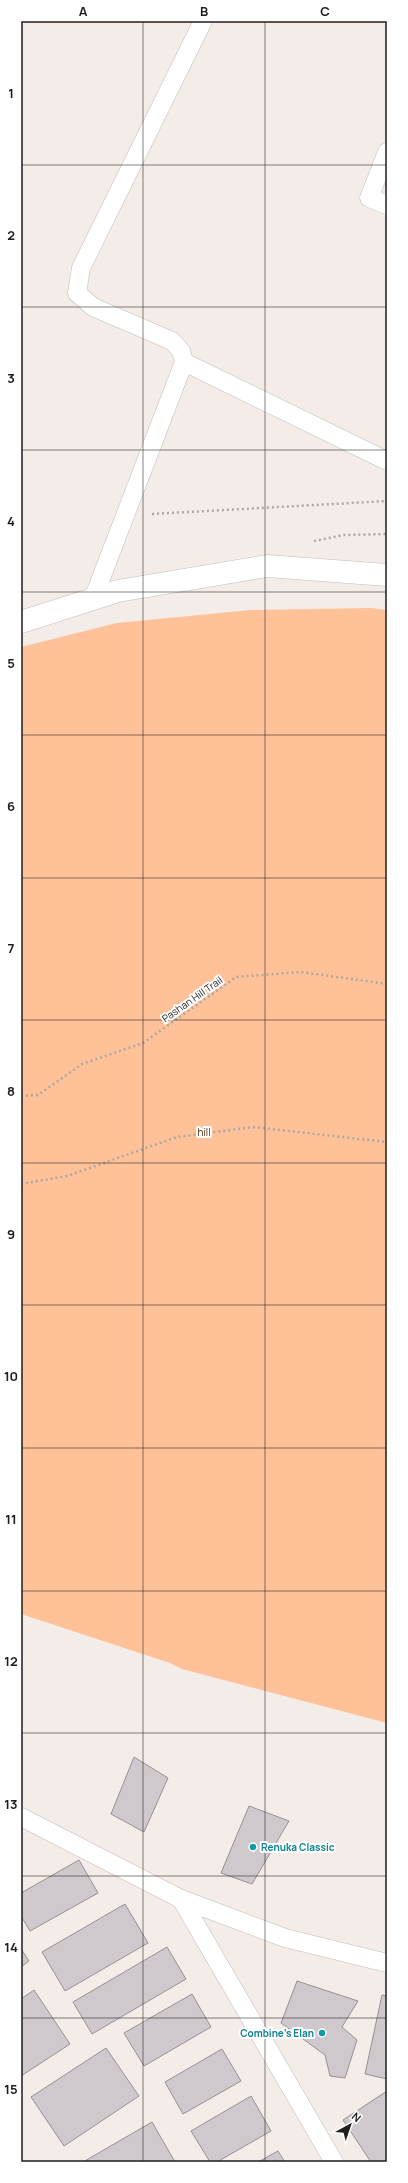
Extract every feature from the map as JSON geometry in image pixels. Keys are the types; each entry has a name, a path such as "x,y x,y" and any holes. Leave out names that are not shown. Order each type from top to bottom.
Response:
{"street":[{"path":"21,622 118,591 267,566 387,575"}],"lane":[{"path":"93,599 184,362 181,351 172,342 93,307 77,293 81,268 203,21"},
{"path":"387,152 369,198 387,205"},
{"path":"184,362 387,461"},
{"path":"21,1817 181,1899 285,1938 387,1963"},
{"path":"181,1899 334,2162"}],"path":[{"path":"125,515 387,501"},
{"name":"Pashan Hill Trail","path":"21,1096 38,1095 82,1064 143,1043 236,977 301,972 387,984"},
{"path":"21,1184 67,1176 177,1137 253,1127 387,1142"}],"green space":[{"name":"hill","path":"371,608 387,610 387,1723 182,1669 170,1663 21,1614 21,647 117,623 251,610"}],"building":[{"path":"134,1757 168,1778 144,1832 111,1814"},
{"name":"Renuka Classic","path":"249,1806 289,1821 252,1884 221,1873"},
{"path":"79,1860 98,1893 30,1931 21,1916 21,1893"},
{"path":"125,1904 148,1943 65,1991 42,1952"},
{"path":"167,1947 186,1979 92,2034 73,2002"},
{"path":"21,1949 29,1961 21,1967"},
{"name":"Combine's Elan","path":"297,1981 358,2001 342,2027 357,2040 345,2078 330,2076 325,2055 281,2023"},
{"path":"34,1990 70,2044 21,2076 21,1999"},
{"path":"192,1994 211,2027 144,2066 124,2033"},
{"path":"382,1995 387,1996 387,2079 365,2074"},
{"path":"106,2048 139,2096 64,2146 31,2097"},
{"path":"222,2049 241,2081 183,2114 165,2082"},
{"path":"387,2091 387,2162 371,2162 343,2120"},
{"path":"251,2096 271,2131 217,2162 210,2162 191,2131"},
{"path":"152,2122 175,2162 83,2162"},
{"path":"278,2151 285,2162 258,2162"}],"place":[{"name":"Renuka Classic","path":"253,1847"},
{"name":"Combine's Elan","path":"322,2033"}]}
